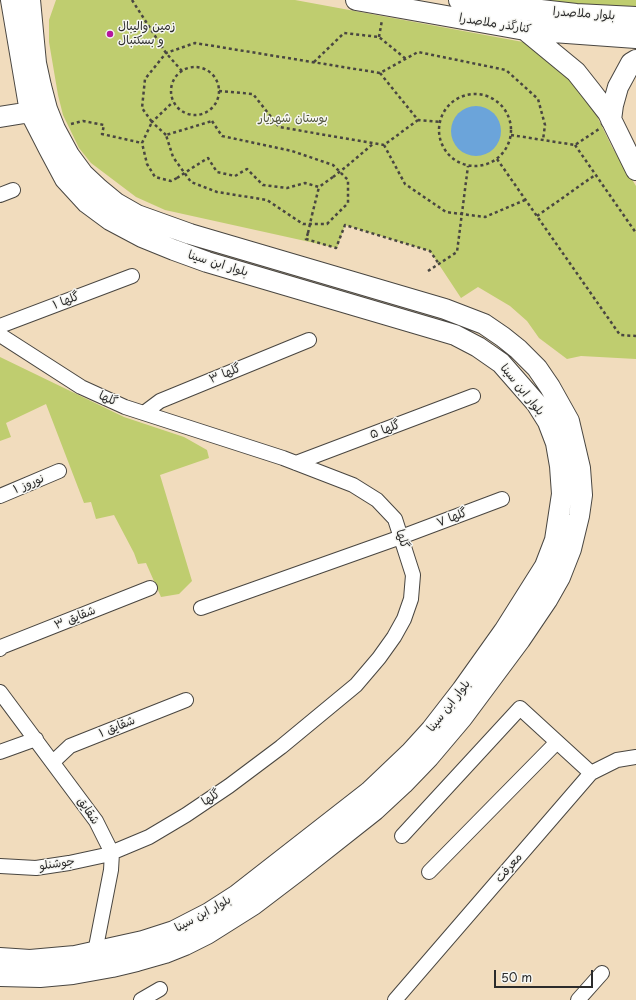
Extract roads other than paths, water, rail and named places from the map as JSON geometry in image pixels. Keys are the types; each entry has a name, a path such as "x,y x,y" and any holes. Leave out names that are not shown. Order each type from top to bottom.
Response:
{"main road":[{"name":"بلوار ابن سینا","path":"0,958 30,960 75,956 143,941 174,931 209,914 237,895 369,792 411,752 431,730 504,632 545,566 555,540 560,516 562,494 561,473 553,436 548,422 536,403 501,363 478,347 455,335 207,262 142,237 105,216 87,202 65,179 49,150 11,0"},
{"name":"بلوار ابن سینا","path":"0,976 40,977 73,974 137,961 165,953 185,945 208,934 253,905 364,819 403,784 429,757 462,718 520,640 547,600 560,577 571,549 579,516 582,495 580,468 569,421 550,387 537,368 503,337 484,324 445,309 190,234 137,215 116,203 99,190 83,174 69,155 55,129 39,111 41,86 30,0"},
{"path":"34,40 43,0"},
{"name":"کنارگذر ملاصدرا","path":"356,0 525,30 636,38"},
{"name":"بلوار ملاصدرا","path":"460,0 480,4 576,15 636,18"},
{"path":"525,30 576,72 604,108 636,170"},
{"path":"611,120 618,87 631,63 636,60"},
{"path":"0,117 39,111"}],"street":[{"name":"گلها ۱","path":"0,326 132,276"},
{"name":"گلها","path":"0,335 81,387 125,407 296,463 353,485 377,500 395,519 413,575 411,599 404,619 394,637 379,658 356,685 292,738 229,786 186,815 149,837 112,853"},
{"name":"گلها ۳","path":"144,413 160,401 309,340"},
{"name":"گلها ۵","path":"296,463 473,396"},
{"name":"نوروز ۱","path":"0,496 59,472"},
{"name":"گلها ۷","path":"201,608 401,537 502,499"},
{"name":"شقایق ۳","path":"0,649 1,647 150,588"},
{"name":"شقایق","path":"0,692 96,821 112,853 112,870 95,952"},
{"name":"شقایق ۱","path":"53,762 70,746 186,700"},
{"path":"402,836 520,708 591,773"},
{"path":"0,752 36,739"},
{"path":"429,872 557,742"},
{"name":"معرفت","path":"395,1000 591,773 617,760 636,757"},
{"name":"جوشنلو","path":"0,866 36,868 68,863 112,853"},
{"path":"578,1000 602,973"},
{"path":"141,1000 160,988"}],"water":[{"path":"476,106 485,108 494,113 499,122 501,131 499,140 494,149 485,154 476,156 467,154 458,149 453,140 451,131 453,122 458,113 467,108"}],"place":[{"name":"زمین والیبال و بسکتبال","path":"110,34"}],"park label":[{"name":"بوستان شهریار","path":"293,119"}]}
